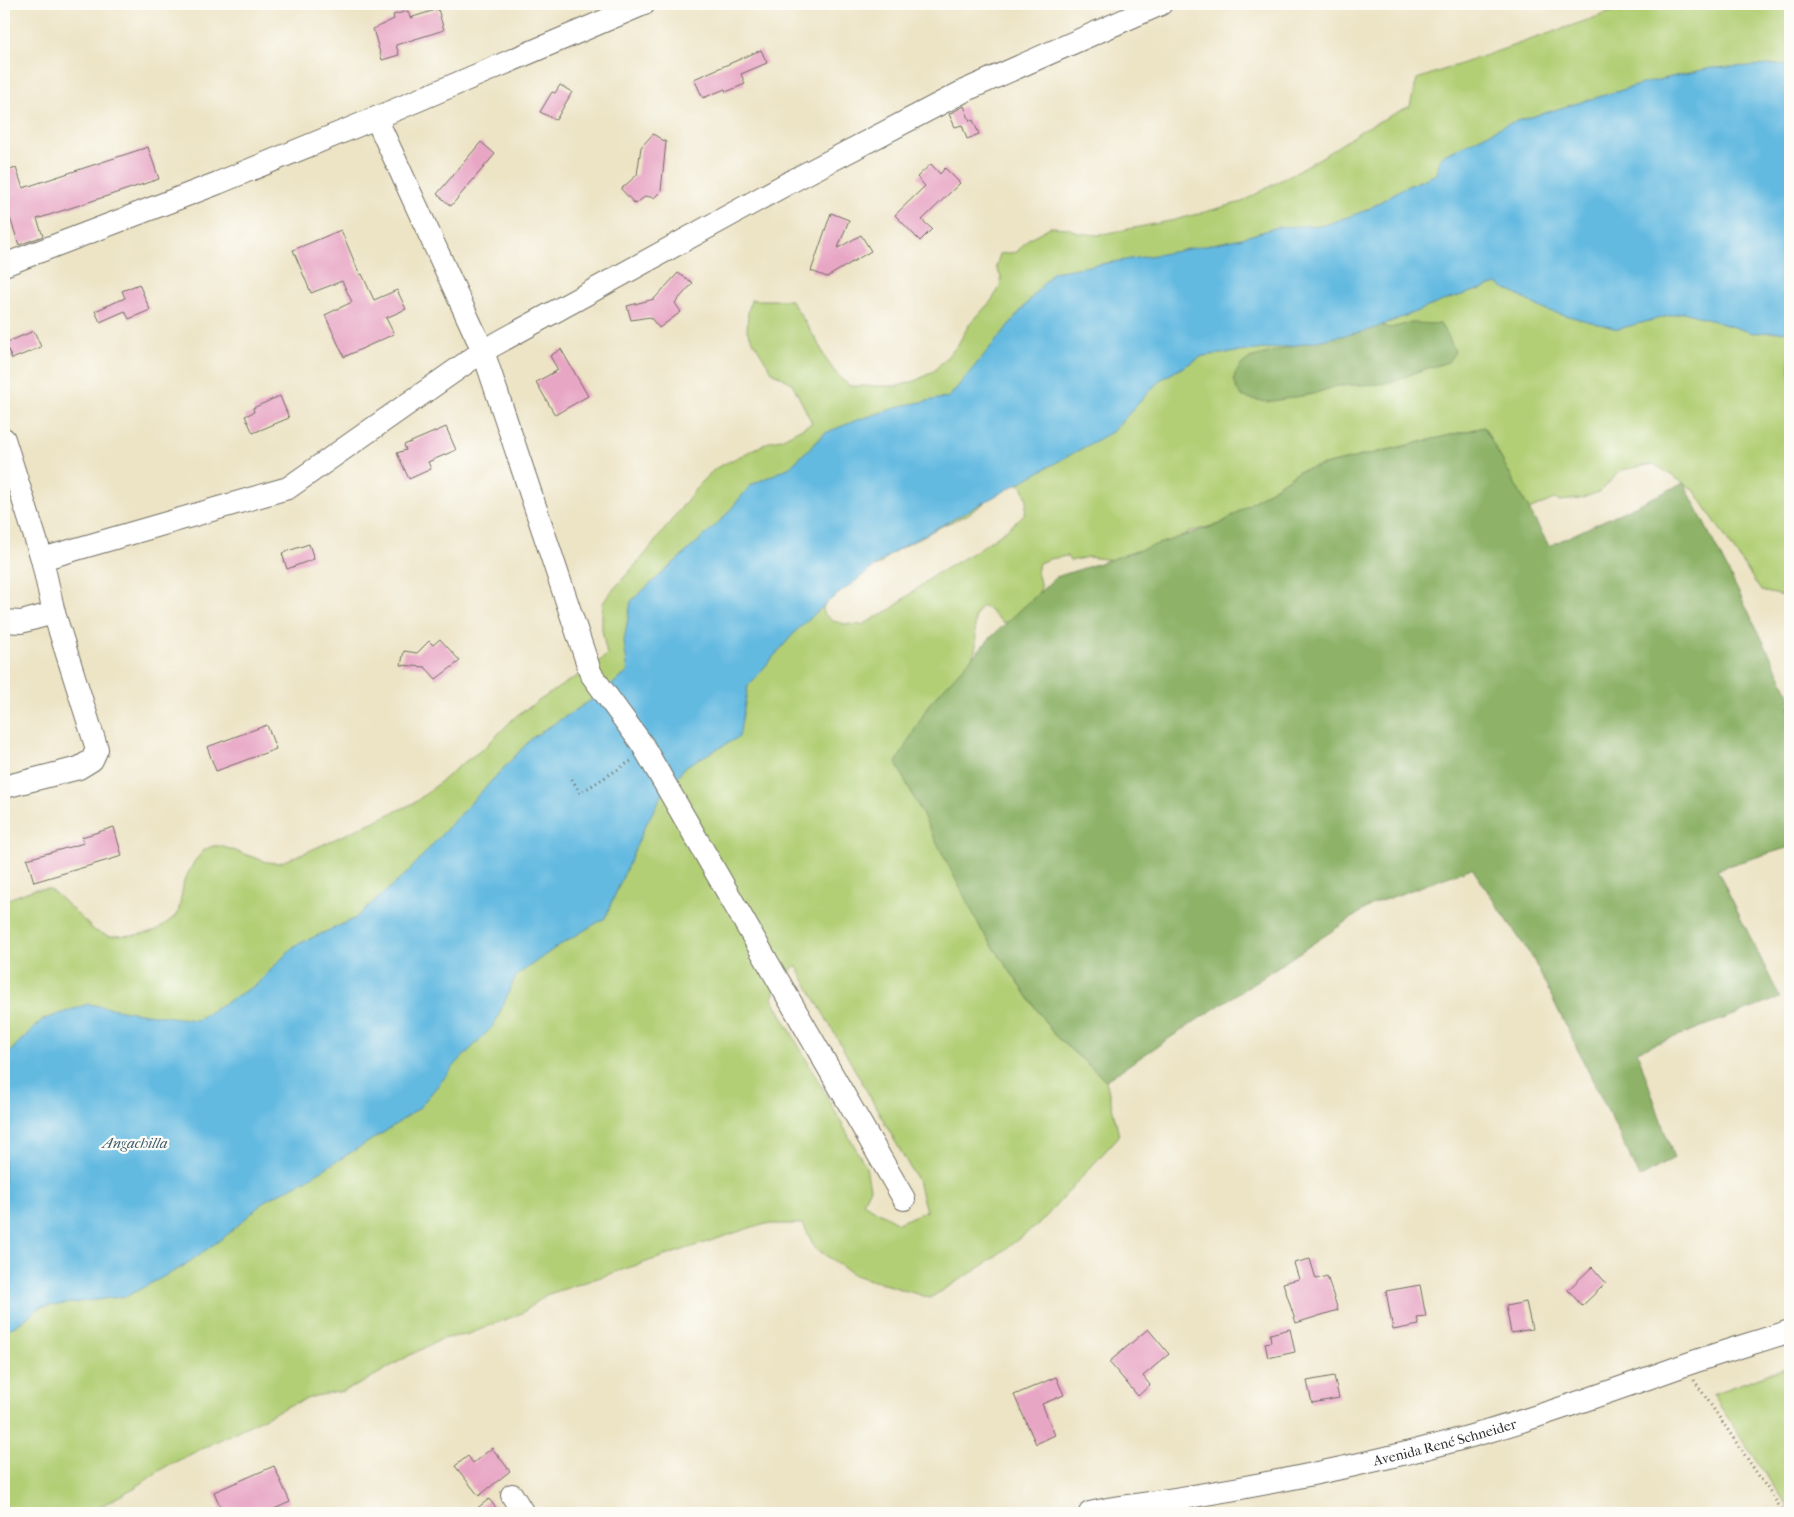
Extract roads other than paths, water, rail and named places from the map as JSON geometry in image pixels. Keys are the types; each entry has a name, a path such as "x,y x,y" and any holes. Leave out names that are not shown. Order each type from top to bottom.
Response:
{"street":[{"path":"4,265 218,183 644,4"},
{"path":"42,559 288,488 483,351 792,181 966,90 1161,4"},
{"path":"376,118 483,351 591,674 646,751 904,1199"},
{"path":"4,439 42,559 54,613 97,749 92,760 79,768 4,787"},
{"path":"4,621 21,622 54,613"},
{"name":"Avenida René Schneider","path":"1090,1513 1289,1480 1423,1449 1554,1411 1684,1365 1790,1331"}],"water":[{"name":"Angachilla","path":"1790,64 1790,331 1753,333 1684,312 1618,329 1545,310 1497,284 1443,301 1370,330 1292,346 1203,356 1160,380 1112,432 895,551 829,601 796,631 748,686 739,737 686,766 662,795 644,828 605,918 555,948 516,976 494,1025 456,1064 418,1109 306,1180 266,1200 227,1235 182,1267 127,1296 41,1307 17,1325 4,1331 4,1060 16,1045 42,1020 88,1004 196,1020 257,984 294,946 354,919 407,873 533,737 593,699 628,672 624,641 631,601 724,517 751,485 790,467 825,433 857,420 905,405 949,397 1053,272 1173,252 1242,238 1278,227 1325,225 1367,210 1403,188 1437,174 1440,157 1507,124 1649,82 1711,68"}]}
